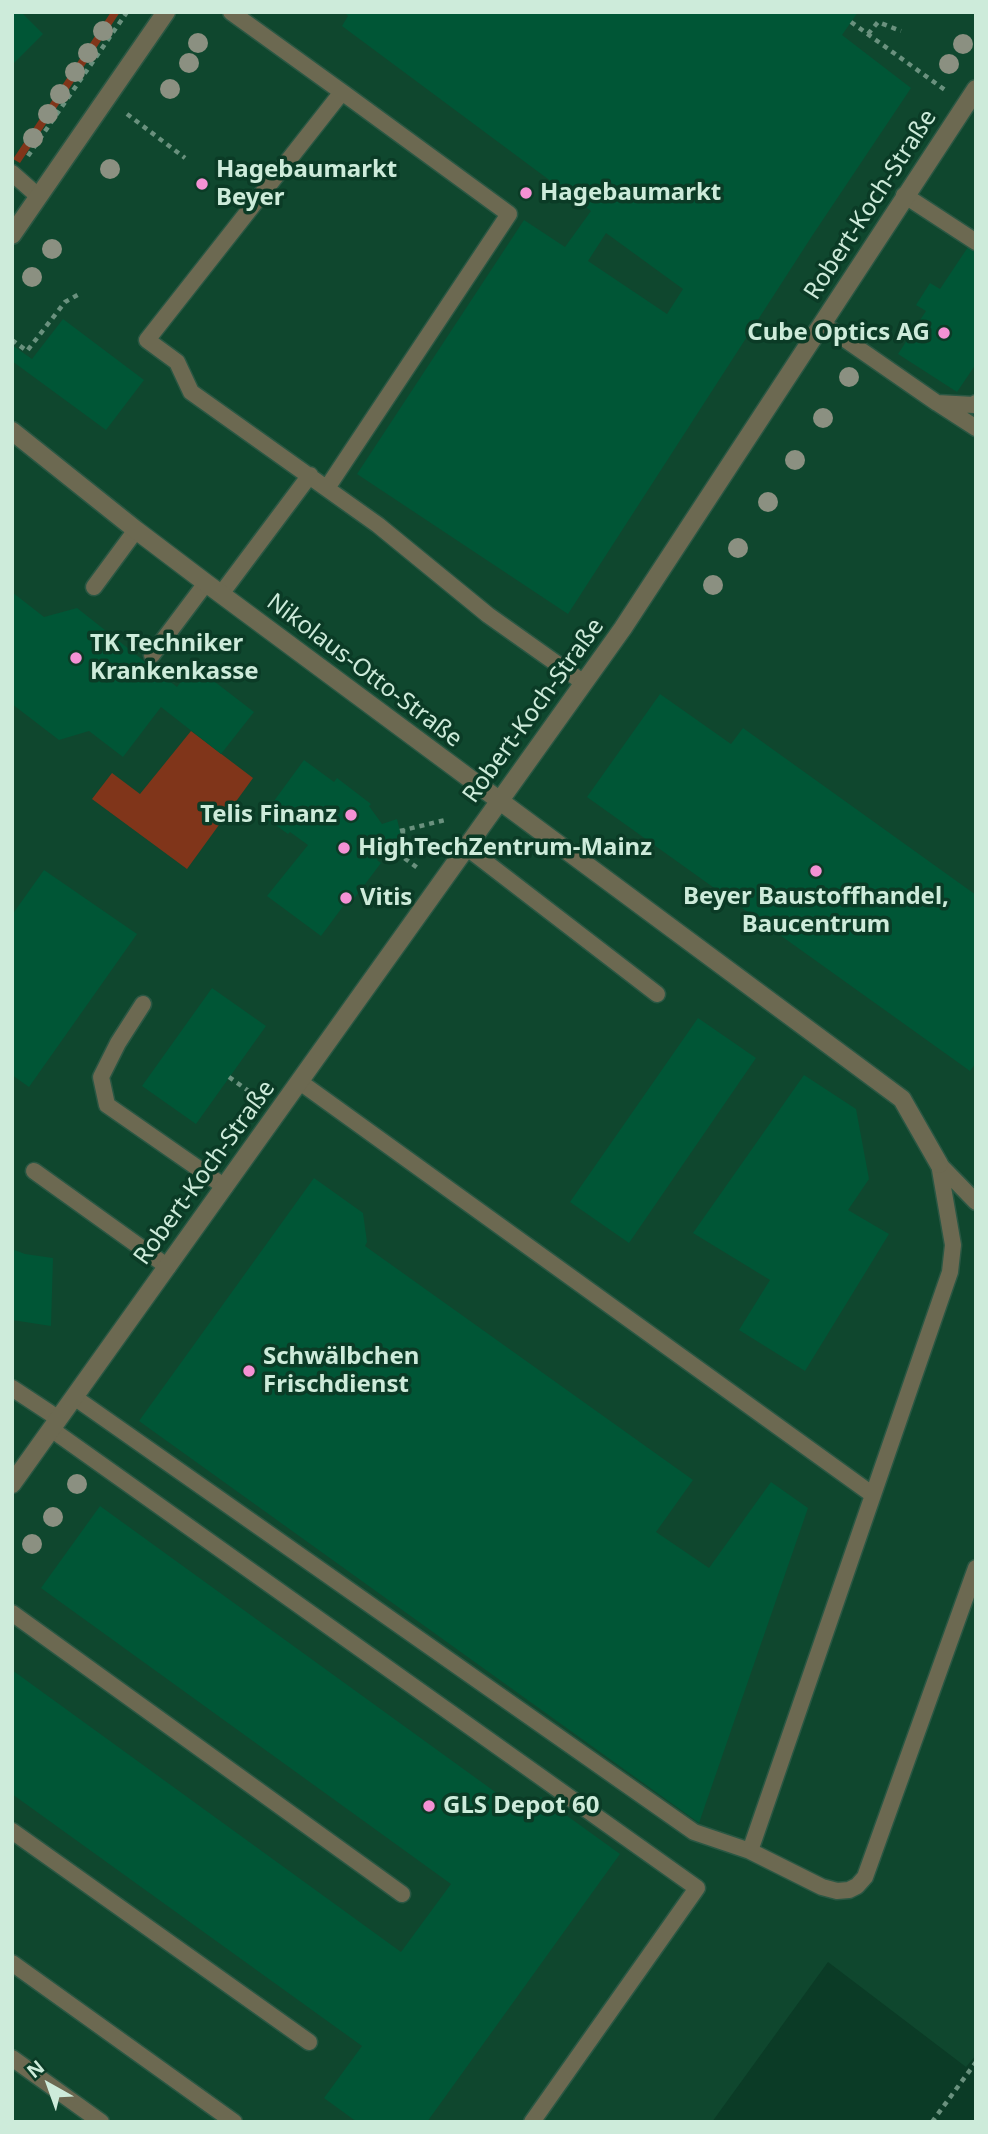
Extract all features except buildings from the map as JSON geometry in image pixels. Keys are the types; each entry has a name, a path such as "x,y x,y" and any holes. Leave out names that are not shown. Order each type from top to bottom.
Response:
{"street":[{"path":"12,235 166,12"},
{"name":"Robert-Koch-Straße","path":"13,1483 623,628 823,324 904,195 976,89"},
{"name":"Nikolaus-Otto-Straße","path":"15,438 499,802 902,1099 939,1164"}],"lane":[{"path":"231,12 509,214 327,488"},
{"path":"342,92 147,340 177,362 191,392 378,525 488,615 584,683"},
{"path":"13,174 38,195"},
{"path":"904,195 976,242"},
{"path":"823,324 976,428"},
{"path":"937,403 976,403"},
{"path":"221,594 310,475"},
{"path":"94,587 136,530"},
{"path":"152,655 206,583"},
{"path":"466,847 657,994"},
{"path":"143,1003 118,1043 102,1077 107,1105 225,1187"},
{"path":"300,1082 873,1495"},
{"path":"939,1164 976,1202"},
{"path":"750,1851 950,1272 953,1245 939,1164"},
{"path":"34,1171 168,1267"},
{"path":"12,1388 55,1424 697,1888 532,2122"},
{"path":"74,1397 694,1832 750,1851 813,1883 838,1891 849,1891 866,1877 976,1568"},
{"path":"12,1613 402,1894"},
{"path":"12,1831 309,2042"},
{"path":"12,1963 234,2122"},
{"path":"12,2058 101,2122"}],"path":[{"path":"13,174 127,12"},
{"path":"851,22 945,90"},
{"path":"868,35 878,22 901,31"},
{"path":"126,113 185,158"},
{"path":"12,340 27,351 65,302 81,293"},
{"path":"420,870 403,858 401,830 445,820"},
{"path":"229,1077 257,1097"},
{"path":"932,2122 976,2062"}],"shaded area":[{"path":"12,12 976,12 976,2055 966,2067 828,1962 712,2122 12,2122"},
{"path":"111,12 120,12 20,163 13,159"},
{"path":"191,731 253,778 187,869 92,799 112,773 140,794"}],"place":[{"name":"Hagebaumarkt Beyer","path":"202,184"},
{"name":"Hagebaumarkt","path":"526,193"},
{"name":"Cube Optics AG","path":"944,333"},
{"name":"TK Techniker Krankenkasse","path":"76,658"},
{"name":"Telis Finanz","path":"351,815"},
{"name":"HighTechZentrum-Mainz","path":"344,848"},
{"name":"Beyer Baustoffhandel, Baucentrum","path":"816,871"},
{"name":"Vitis","path":"346,898"},
{"name":"Schwälbchen Frischdienst","path":"249,1371"},
{"name":"GLS Depot 60","path":"429,1806"}]}
